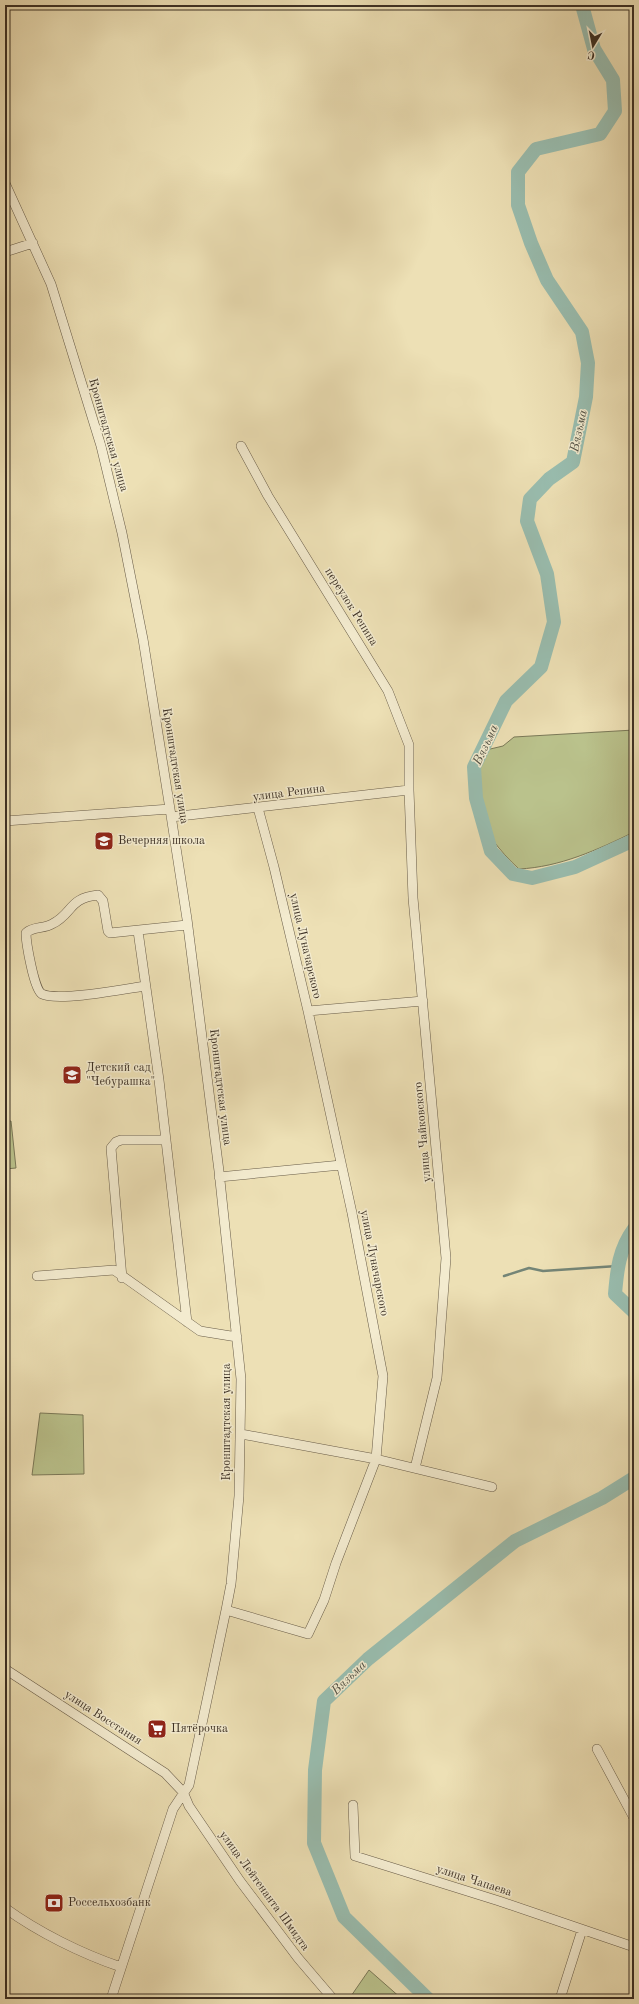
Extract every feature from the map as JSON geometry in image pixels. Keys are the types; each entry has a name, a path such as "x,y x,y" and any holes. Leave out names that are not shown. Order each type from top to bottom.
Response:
{"street":[{"name":"Кронштадтская улица","path":"5,183 51,284 104,461 122,533 143,639 188,925 219,1177 241,1379 241,1434 238,1503 231,1584 226,1610 189,1785 173,1809 111,1999"},
{"path":"5,252 33,243"},
{"name":"переулок Репина","path":"241,446 268,496 388,691 409,744 409,790"},
{"name":"улица Репина","path":"5,821 258,808 409,790"},
{"name":"улица Чайковского","path":"409,790 413,898 446,1258 437,1378 415,1468"},
{"name":"улица Луначарского","path":"226,1610 308,1634 324,1600 336,1563 376,1459 383,1376 341,1165 308,1011 274,867 258,808"},
{"path":"145,986 83,995 43,995 37,988 26,933 29,930 49,926 58,921 70,907 82,898 98,895 104,901 108,931 114,934 188,925"},
{"path":"138,931 187,1322"},
{"path":"308,1011 423,1001"},
{"path":"122,1278 111,1148 116,1142 121,1140 165,1140"},
{"path":"219,1177 341,1165"},
{"path":"37,1276 114,1270 122,1278 200,1331 237,1337"},
{"path":"241,1434 376,1459 492,1487"},
{"name":"улица Восстания","path":"5,1669 165,1773 183,1792"},
{"path":"597,1748 634,1818"},
{"name":"улица Лейтенанта Шмидта","path":"183,1792 189,1806 240,1881 298,1958 334,1999"},
{"name":"улица Чапаева","path":"353,1805 355,1856 499,1901 634,1948"},
{"path":"5,1908 87,1955 121,1967"},
{"path":"560,1999 582,1930"}],"green space":[{"path":"634,730 634,832 592,851 564,861 534,868 519,869 492,839 485,822 481,802 479,772 480,764 486,750 503,746 514,737"},
{"path":"11,1121 16,1168 5,1169 5,1122"},
{"path":"40,1413 83,1415 84,1474 32,1475"},
{"path":"369,1970 402,1999 349,1999"}],"waterway":[{"name":"Вязьма","path":"582,5 594,49 613,80 615,111 600,134 536,149 518,172 518,205 531,243 547,280 582,332 588,363 586,397 573,462 549,479 530,499 527,521 547,574 554,622 541,667 506,701 474,767 476,798 491,851 513,874 532,878 575,867 634,840"},
{"name":"Вязьма","path":"634,1229 622,1252 618,1268 615,1294 634,1312"},
{"path":"504,1276 529,1268 543,1271 617,1266"},
{"name":"Вязьма","path":"428,1999 344,1917 314,1843 315,1770 324,1701 368,1659 515,1541 602,1498 634,1478"}],"place":[{"name":"Вечерняя школа","path":"104,841"},
{"name":"Детский сад \"Чебурашка\"","path":"72,1075"},
{"name":"Пятёрочка","path":"157,1729"},
{"name":"Россельхозбанк","path":"54,1903"}]}
